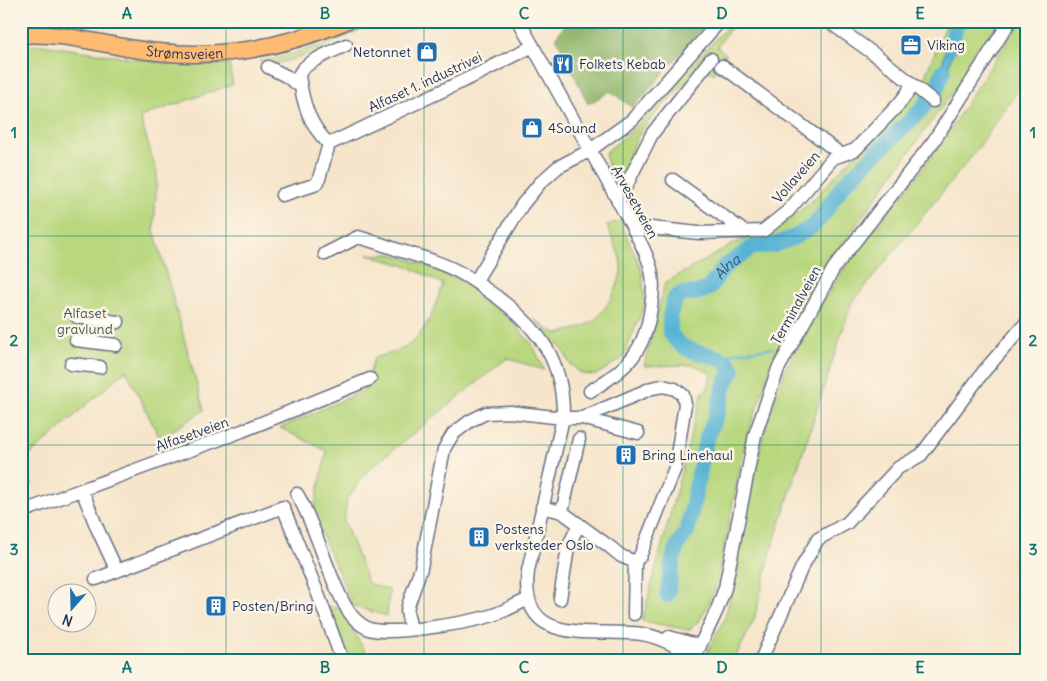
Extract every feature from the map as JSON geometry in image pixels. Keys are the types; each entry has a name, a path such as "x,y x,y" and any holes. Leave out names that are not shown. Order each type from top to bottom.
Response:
{"main road":[{"name":"Strømsveien","path":"21,35 46,34 71,37 157,52 218,53 252,50 286,43 346,21"}],"street":[{"name":"Arvesetveien","path":"519,21 632,226 652,270 653,285 650,319 646,334 635,354 628,362 590,391"},
{"path":"475,282 522,205 540,183 558,167 590,151 632,120 720,21"},
{"path":"828,21 881,59 910,88 923,93 933,101"},
{"name":"Terminalveien","path":"528,600 532,608 545,622 563,630 672,637 696,654 717,610 724,588 754,435 778,369 834,268 932,142 1010,21"},
{"path":"282,195 318,182 329,144 313,126 304,105 299,72 304,67 346,45"},
{"name":"Alfaset 1. industrivei","path":"329,144 533,46"},
{"path":"618,202 652,134 716,63 842,155"},
{"path":"268,67 300,86"},
{"name":"Vollaveien","path":"632,226 699,233 763,231 788,211 833,158 855,150 899,104 910,88"},
{"path":"673,180 744,232"},
{"path":"297,494 305,507 314,534 348,610 354,618 367,628 376,630 411,629 478,619 497,614 528,600 526,592 528,571 563,418 561,382 554,360 539,336 515,311 475,282 435,261 358,237 325,254"},
{"path":"77,317 118,322"},
{"path":"761,660 802,568 818,540 847,523 898,468 921,455 984,371 1026,323"},
{"path":"76,340 116,345"},
{"path":"71,364 100,367"},
{"name":"Alfasetveien","path":"21,512 242,431 370,379"},
{"path":"582,418 652,388 668,386 679,392 684,399 684,414 675,468 640,556 635,562 634,614"},
{"path":"411,629 407,612 408,606 421,568 444,449 452,434 470,421 486,413 510,412 563,418 582,418 638,433"},
{"path":"562,512 579,439"},
{"path":"82,490 117,571"},
{"path":"96,579 283,507 342,660"},
{"path":"542,507 562,512 621,556 635,562"},
{"path":"560,599 568,548 579,524"}],"green space":[{"path":"369,21 377,21 299,57 269,64 259,61 282,57 320,45"},
{"path":"568,21 708,21 633,108 610,91 588,104 556,37"},
{"path":"732,21 746,21 742,26 735,22 717,47 726,54 722,63 714,74 708,70 684,83 644,127 638,136 629,157 624,177 620,182 606,160 606,152 635,128"},
{"path":"948,21 1001,21 968,71 828,264 797,312 771,368 748,433 715,591 700,620 689,630 642,621 702,393 708,389 711,374 695,365 644,366 665,283 735,243 780,227 812,201 923,81"},
{"path":"1021,21 1026,21 1026,79 976,151 851,304 771,551 754,620 734,660 703,660 725,618 734,584 752,484 764,432 784,372 813,316 850,260 919,174 945,138"},
{"name":"Alfaset gravlund","path":"42,45 171,64 229,64 233,84 140,117 157,173 154,230 204,410 160,439 126,370 21,463 21,46"},
{"path":"620,221 642,271 645,304 623,358 596,375 582,374 570,364 563,350 534,319 549,330 559,334 584,326 597,318 612,296 621,272 620,260 607,225"},
{"path":"391,254 426,265 463,280 510,320 533,345 544,370 507,358 368,470 347,499 344,521 368,583 389,590 387,616 353,606 313,514 327,451 280,428 365,390 374,358 404,348 419,336 429,320 443,284 407,266 368,255"},
{"path":"21,476 33,484 21,491"},
{"path":"328,606 341,609 370,660 349,660"}],"water":[{"path":"952,24 960,28 949,66 938,93 931,89 942,63"}],"waterway":[{"name":"Alna","path":"951,46 956,26 960,21"},
{"name":"Alna","path":"667,595 674,554 681,539 687,532 706,440 716,416 725,384 733,370 729,364 717,357 682,346 670,333 670,315 675,298 681,294 696,293 709,288 725,266 753,247 774,245 795,237 813,226 844,184 920,111 937,88 943,71"},
{"path":"723,360 734,353 772,348"}],"place":[{"name":"Viking","path":"911,45"},
{"name":"Netonnet","path":"427,52"},
{"name":"Folkets Kebab","path":"563,64"},
{"name":"4Sound","path":"532,128"},
{"name":"Bring Linehaul","path":"626,455"},
{"name":"Postens verksteder Oslo","path":"479,537"},
{"name":"Posten/Bring","path":"216,606"}]}
